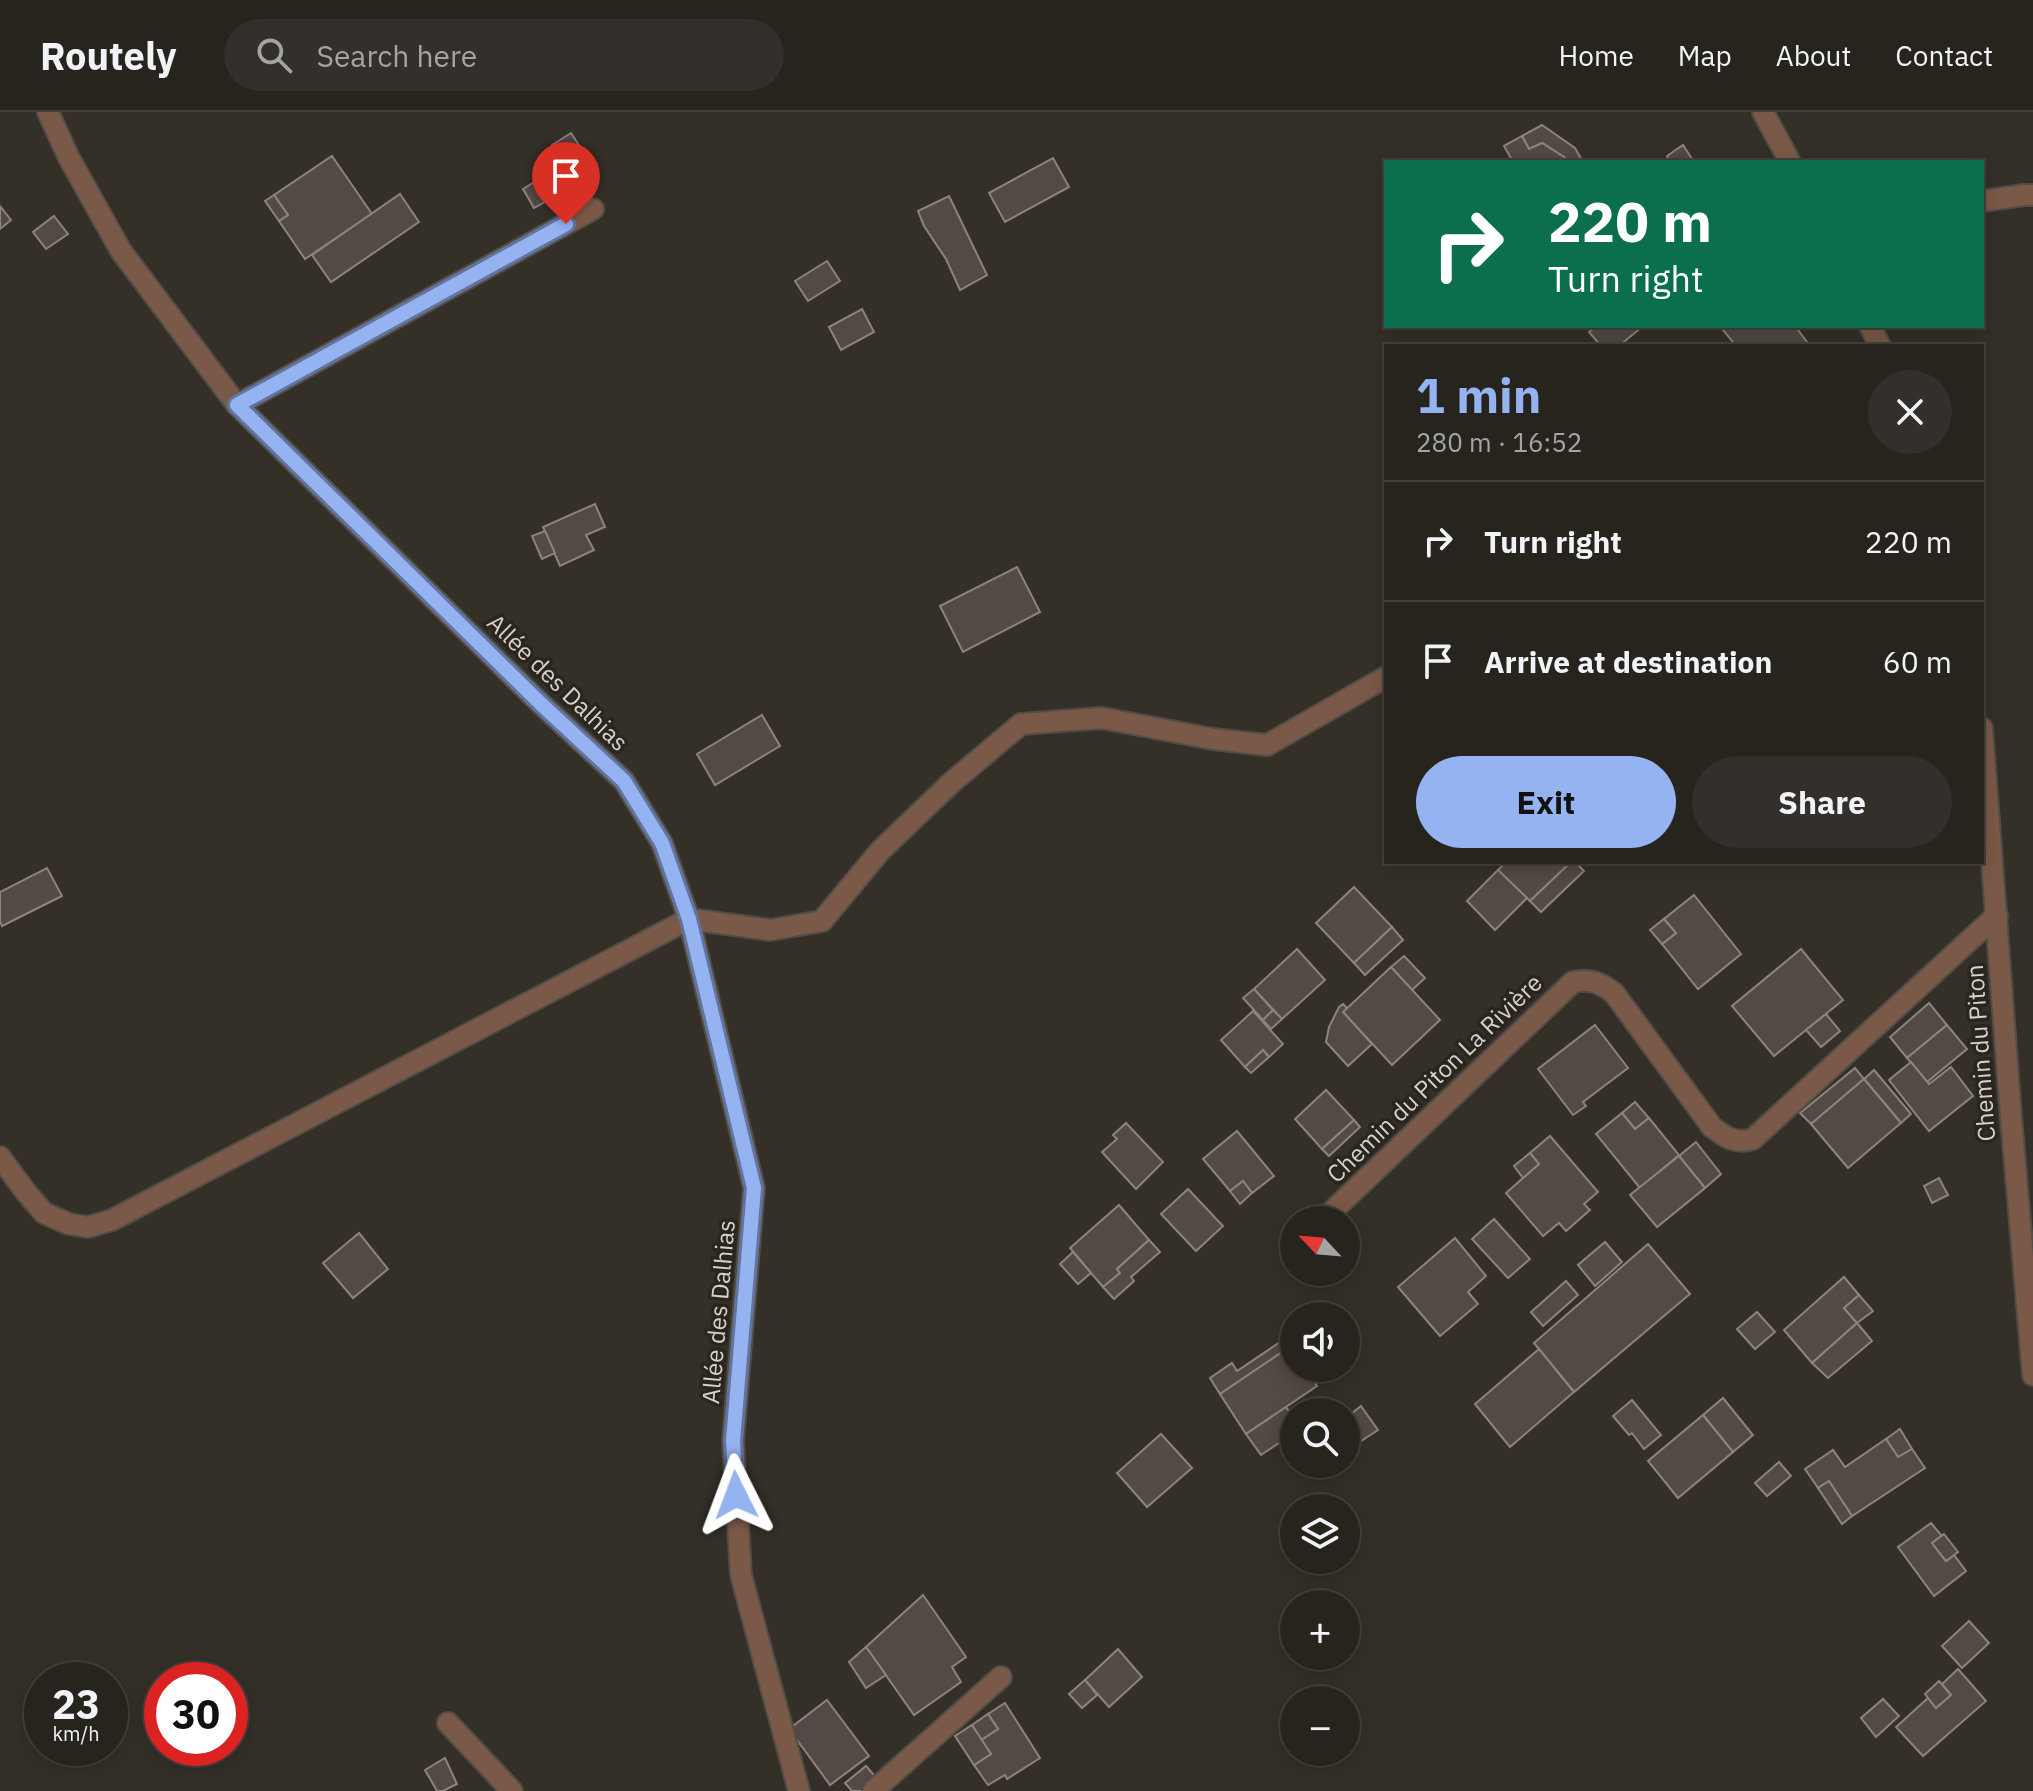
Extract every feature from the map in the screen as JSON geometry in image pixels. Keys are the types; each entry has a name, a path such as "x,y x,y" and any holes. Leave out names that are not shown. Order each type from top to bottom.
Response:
{"street":[{"name":"Allée des Dalhias","path":"48,112 69,158 121,251 237,405 540,703 624,781 662,843 689,919 754,1188 733,1441 741,1575 799,1791"},
{"path":"1763,112 1789,160"},
{"path":"1984,201 2033,195"},
{"path":"237,405 593,209"},
{"path":"0,1157 44,1213 69,1224 88,1227 112,1220 689,919 770,930 822,921 880,851 952,782 1021,724 1102,718 1213,739 1267,745 1384,678"},
{"name":"Chemin du Piton","path":"1984,753 2033,1375"},
{"name":"Chemin du Piton La Rivière","path":"1338,1206 1573,982 1584,979 1607,987 1614,993 1712,1127 1732,1140 1743,1142 1753,1139 1997,915"},
{"path":"873,1791 1001,1677"},
{"path":"448,1723 500,1787"}],"building":[{"path":"1542,125 1575,148 1582,160 1566,160 1542,143 1529,149 1522,136"},
{"path":"571,133 597,173 534,208 523,189 564,164 552,145"},
{"path":"1522,136 1529,149 1542,143 1566,160 1512,160 1504,146"},
{"path":"1683,145 1693,160 1669,160 1667,156"},
{"path":"332,156 372,214 305,259 279,221 288,215 274,195"},
{"path":"1053,158 1069,187 1005,222 989,193"},
{"path":"400,194 419,222 331,282 312,255"},
{"path":"274,195 288,215 279,221 265,201"},
{"path":"949,196 987,275 960,290 918,211"},
{"path":"0,206 11,220 0,229"},
{"path":"54,216 68,234 46,249 33,232"},
{"path":"827,261 840,281 808,301 795,281"},
{"path":"862,309 874,332 841,350 829,327"},
{"path":"1594,328 1641,328 1621,344 1599,344 1589,332"},
{"path":"1796,328 1808,344 1734,344 1723,330"},
{"path":"595,504 605,527 586,535 594,550 560,566 543,527"},
{"path":"545,531 555,553 542,559 532,536"},
{"path":"1017,567 1040,612 963,652 940,606"},
{"path":"762,715 780,746 715,785 697,754"},
{"path":"1504,864 1569,864 1530,901 1498,870"},
{"path":"1569,864 1577,864 1584,871 1541,912 1530,901"},
{"path":"47,868 62,896 2,926 0,892"},
{"path":"1498,870 1527,898 1495,930 1467,901"},
{"path":"1354,887 1392,927 1354,963 1316,923"},
{"path":"1694,895 1741,954 1698,989 1662,944 1676,933 1664,919"},
{"path":"1664,919 1676,933 1662,944 1650,930"},
{"path":"1392,927 1403,940 1365,975 1354,963"},
{"path":"1297,949 1325,980 1282,1019 1254,989"},
{"path":"1801,949 1843,1000 1774,1056 1732,1006"},
{"path":"1404,956 1425,978 1412,990 1391,967"},
{"path":"1391,967 1440,1020 1392,1065 1343,1012"},
{"path":"1254,989 1273,1010 1263,1020 1243,998"},
{"path":"1929,1003 1947,1025 1907,1058 1890,1037"},
{"path":"1343,1004 1347,1008 1343,1012 1372,1044 1348,1066 1326,1042 1329,1027"},
{"path":"1273,1010 1282,1019 1271,1029 1263,1020"},
{"path":"1253,1011 1283,1044 1269,1057 1263,1050 1245,1067 1221,1040"},
{"path":"1826,1014 1840,1031 1821,1047 1806,1030"},
{"path":"1595,1025 1628,1068 1583,1102 1586,1106 1573,1115 1538,1069"},
{"path":"1947,1025 1967,1049 1927,1082 1907,1058"},
{"path":"1263,1050 1269,1057 1251,1073 1245,1067"},
{"path":"1911,1062 1929,1084 1951,1067 1973,1096 1929,1131 1889,1080"},
{"path":"1855,1068 1864,1079 1811,1124 1800,1113"},
{"path":"1874,1070 1911,1114 1901,1123 1864,1079"},
{"path":"1864,1079 1901,1123 1848,1168 1811,1124"},
{"path":"1326,1090 1354,1120 1322,1149 1295,1119"},
{"path":"1635,1102 1649,1118 1635,1129 1622,1113"},
{"path":"1622,1113 1635,1129 1649,1118 1679,1155 1640,1188 1596,1134"},
{"path":"1354,1120 1360,1127 1329,1156 1322,1149"},
{"path":"1126,1123 1163,1162 1136,1189 1102,1152 1117,1139 1113,1135"},
{"path":"1237,1131 1274,1176 1252,1193 1243,1181 1230,1191 1203,1159"},
{"path":"1550,1136 1598,1192 1584,1204 1590,1210 1566,1231 1559,1223 1543,1236 1506,1193 1539,1164 1530,1153"},
{"path":"1696,1142 1721,1174 1705,1188 1679,1156"},
{"path":"1530,1153 1539,1164 1523,1178 1514,1166"},
{"path":"1679,1156 1705,1188 1657,1227 1630,1195"},
{"path":"1939,1178 1948,1195 1932,1203 1924,1186"},
{"path":"1243,1181 1252,1193 1240,1204 1230,1191"},
{"path":"1188,1189 1223,1226 1196,1251 1161,1214"},
{"path":"1119,1205 1149,1240 1117,1269 1120,1273 1103,1287 1070,1248"},
{"path":"1494,1219 1530,1259 1508,1278 1472,1239"},
{"path":"359,1233 388,1269 353,1298 323,1263"},
{"path":"1455,1238 1486,1276 1468,1292 1478,1304 1440,1336 1398,1287"},
{"path":"1149,1240 1160,1252 1131,1277 1134,1281 1114,1299 1103,1287 1120,1273 1117,1269"},
{"path":"1605,1242 1622,1262 1595,1286 1578,1265"},
{"path":"1648,1244 1690,1294 1574,1392 1534,1343"},
{"path":"1073,1252 1091,1273 1078,1284 1060,1264"},
{"path":"1844,1277 1859,1295 1844,1308 1857,1323 1812,1363 1784,1330"},
{"path":"1566,1281 1578,1295 1543,1326 1531,1312"},
{"path":"1859,1295 1873,1311 1857,1323 1844,1308"},
{"path":"1757,1312 1775,1332 1755,1349 1737,1329"},
{"path":"1857,1323 1872,1341 1828,1378 1812,1363"},
{"path":"1280,1342 1280,1353 1220,1394 1210,1378 1232,1363 1237,1371"},
{"path":"1539,1349 1574,1392 1510,1447 1475,1404"},
{"path":"1280,1353 1280,1382 1315,1382 1317,1386 1299,1398 1280,1398 1280,1411 1246,1434 1220,1394"},
{"path":"1723,1398 1753,1435 1733,1452 1703,1415"},
{"path":"1632,1400 1661,1435 1644,1449 1613,1416"},
{"path":"1360,1407 1378,1430 1361,1441 1360,1439"},
{"path":"1280,1411 1280,1442 1261,1455 1246,1434"},
{"path":"1703,1415 1733,1452 1678,1498 1648,1461"},
{"path":"1900,1429 1912,1449 1898,1457 1886,1439"},
{"path":"1161,1434 1192,1468 1147,1507 1117,1473"},
{"path":"1886,1439 1898,1457 1912,1449 1925,1468 1852,1516 1829,1481 1818,1488 1805,1469 1833,1450 1845,1467"},
{"path":"1779,1462 1791,1476 1767,1496 1755,1483"},
{"path":"1829,1481 1852,1516 1842,1524 1818,1488"},
{"path":"1931,1523 1942,1536 1932,1543 1946,1561 1954,1555 1966,1571 1934,1596 1898,1547"},
{"path":"1944,1534 1958,1552 1946,1561 1932,1543"},
{"path":"923,1595 966,1657 952,1667 961,1682 914,1715 866,1647"},
{"path":"1969,1621 1989,1643 1962,1668 1942,1646"},
{"path":"866,1647 886,1675 866,1688 849,1662"},
{"path":"1118,1649 1142,1677 1109,1707 1085,1680"},
{"path":"1958,1669 1986,1701 1923,1756 1896,1727 1928,1698 1936,1708 1951,1695 1942,1684"},
{"path":"1085,1680 1097,1695 1082,1708 1069,1694"},
{"path":"1939,1681 1951,1695 1936,1708 1925,1694"},
{"path":"1883,1699 1899,1716 1876,1737 1861,1718"},
{"path":"827,1700 869,1756 830,1785 789,1729"},
{"path":"1005,1703 1040,1758 1007,1779 1005,1775 988,1785 974,1765 991,1754 981,1740 998,1729 988,1714"},
{"path":"988,1714 998,1729 981,1740 972,1725"},
{"path":"972,1725 991,1754 974,1765 955,1736"},
{"path":"445,1758 457,1784 437,1791 425,1770"},
{"path":"866,1766 880,1782 869,1791 852,1791 845,1783"}],"route":[{"path":"566,224 237,405 540,703 624,781 662,843 689,919 754,1188 733,1441 736,1495"}]}
